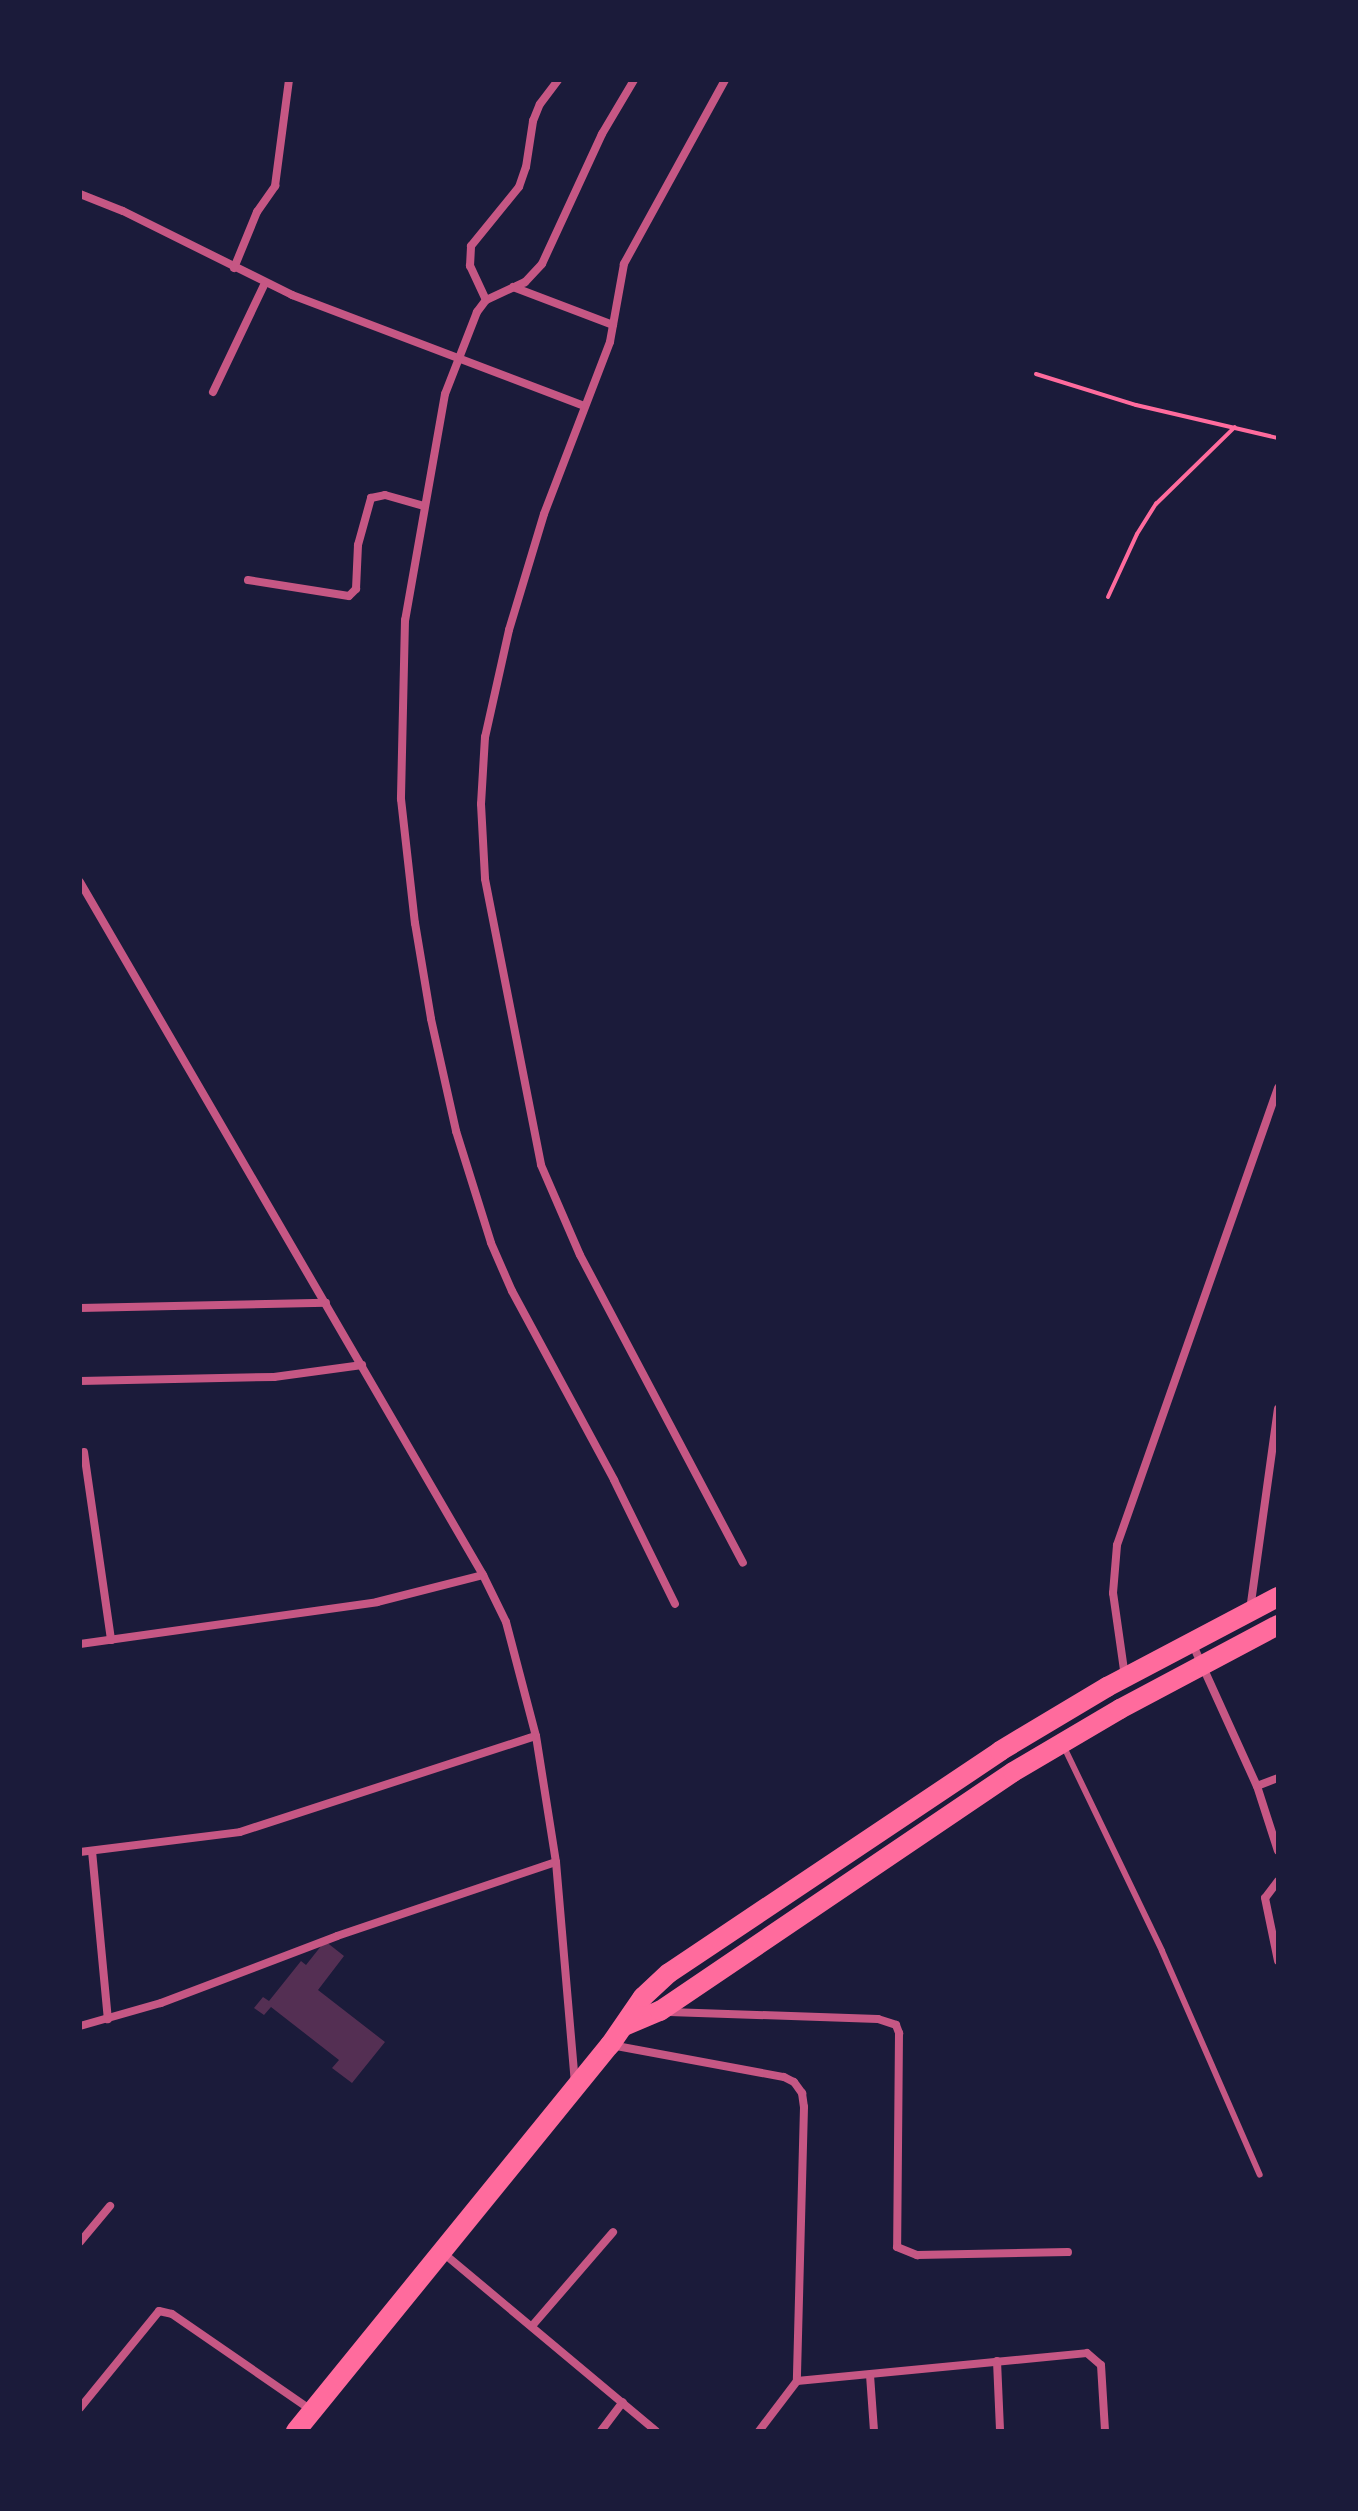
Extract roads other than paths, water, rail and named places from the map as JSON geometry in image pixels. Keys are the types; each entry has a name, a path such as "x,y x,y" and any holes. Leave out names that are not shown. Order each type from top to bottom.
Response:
{"highway":[{"path":"296,2431 610,2045 643,1997 669,1973 1000,1751 1125,1678 1278,1597"},
{"path":"624,2026 660,2011 1013,1772 1278,1625"}],"street":[{"path":"234,268 257,212 275,186 289,80"},
{"path":"486,300 470,266 471,246 519,187 526,167 533,121 540,104 558,80"},
{"path":"634,80 602,134 542,264 525,282 486,300 457,360 445,394 405,620 401,799 417,937 452,1117 486,1231 512,1291 614,1480 675,1604"},
{"path":"725,80 635,239 618,284 613,325 526,570 491,706 482,767 485,879 541,1165 580,1255 743,1563"},
{"path":"80,194 123,211 265,283 457,360 584,406"},
{"path":"213,392 265,283"},
{"path":"513,287 613,325"},
{"path":"248,580 349,596 356,589 358,545 371,498 385,495 424,506"},
{"path":"80,882 483,1575 506,1622 536,1736 556,1862 575,2088"},
{"path":"1125,1678 1113,1593 1117,1545 1278,1087"},
{"path":"80,1308 326,1303"},
{"path":"80,1381 261,1378 362,1365"},
{"path":"1250,1610 1278,1409"},
{"path":"84,1452 111,1640"},
{"path":"80,1644 377,1602 483,1575"},
{"path":"1192,1642 1257,1786 1278,1851"},
{"path":"80,1852 240,1832 536,1736"},
{"path":"1257,1786 1278,1778"},
{"path":"92,1851 108,2019"},
{"path":"80,2026 108,2019 556,1862"},
{"path":"1278,1881 1265,1898 1278,1961"},
{"path":"660,2011 878,2019 896,2025 899,2033 897,2247 917,2255 1068,2252"},
{"path":"610,2045 784,2077 794,2082 802,2093 797,2381 759,2431"},
{"path":"80,2242 110,2206"},
{"path":"532,2326 613,2232"},
{"path":"442,2252 656,2431"},
{"path":"80,2408 159,2311 172,2314 313,2412"},
{"path":"797,2381 1081,2353 1092,2355 1101,2365 1105,2431"},
{"path":"997,2361 1000,2431"},
{"path":"870,2375 874,2431"},
{"path":"601,2431 623,2402"}],"lane":[{"path":"1062,1743 1162,1951 1260,2175"}]}
